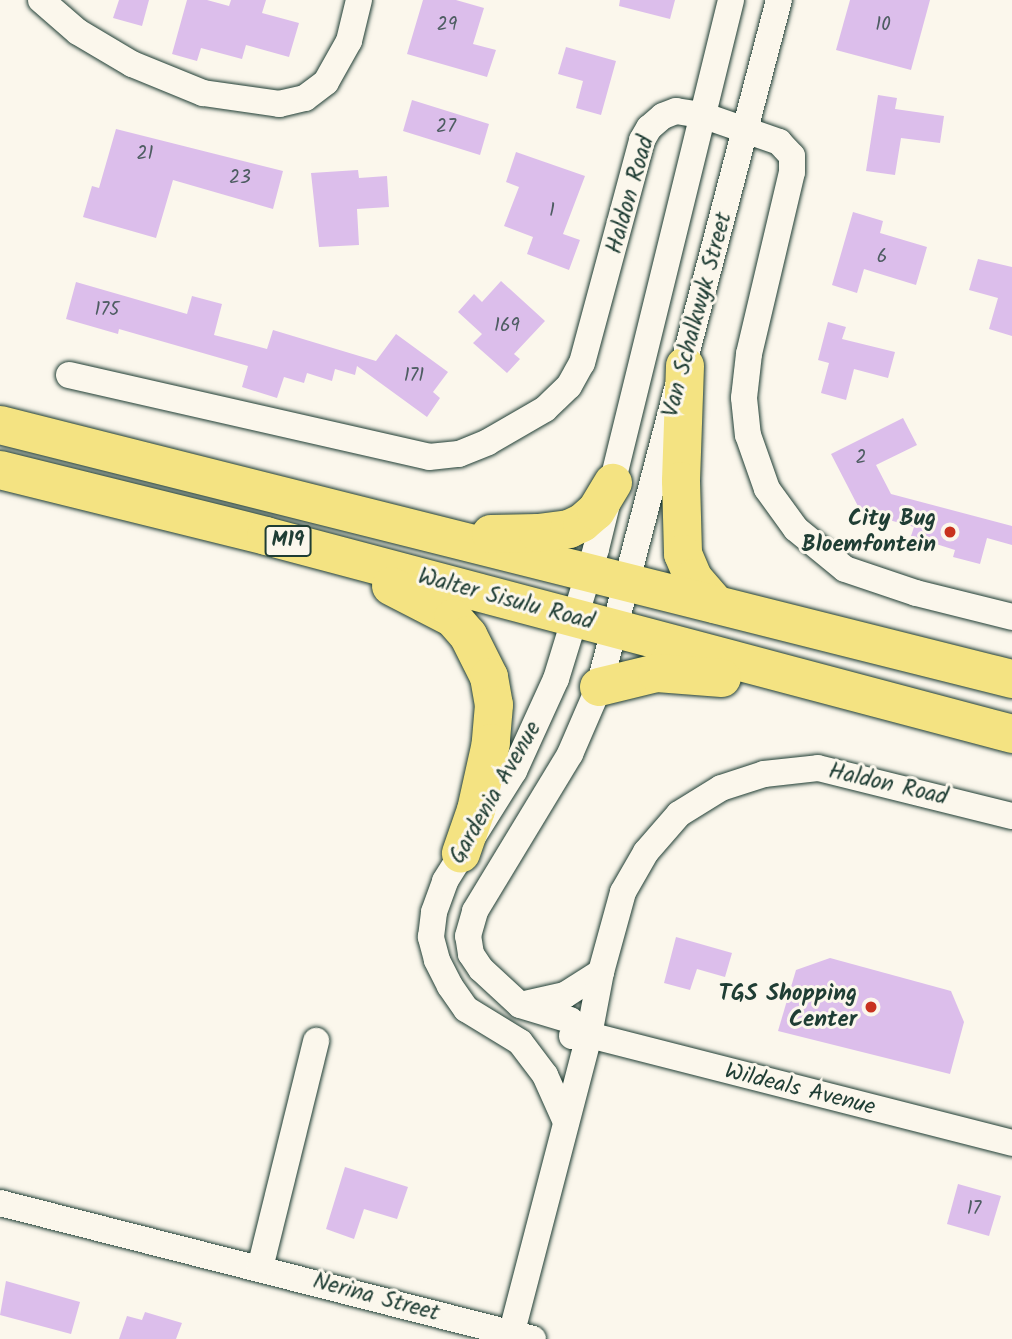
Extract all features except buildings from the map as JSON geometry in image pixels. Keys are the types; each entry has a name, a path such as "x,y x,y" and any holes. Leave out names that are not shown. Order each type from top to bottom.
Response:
{"highway":[{"path":"685,366 681,481 683,554 693,578 716,604"},
{"name":"Walter Sisulu Road","path":"0,425 1012,679"},
{"name":"Walter Sisulu Road","path":"0,470 266,536 997,730"},
{"path":"385,522 493,534 569,529 591,517 612,483"},
{"path":"266,536 398,589 453,618 468,635 489,677 494,705 491,743 476,810 461,853"},
{"path":"599,687 648,674 698,674 775,686 997,730"}],"street":[{"path":"41,0 78,32 132,64 204,93 279,104 305,98 326,82 349,41 359,0"},
{"name":"Van Schalkwyk Street","path":"590,571 731,0"},
{"name":"Van Schalkwyk Street","path":"615,630 779,0"},
{"name":"Haldon Road","path":"69,375 407,454 459,454 479,446 517,428 545,409 569,386 582,363 592,333 642,140 649,128 663,116 676,111 702,115 779,142 792,156 792,172 749,354 744,398 748,435 767,489 796,529 845,569 916,593 1012,617"},
{"name":"Gardenia Avenue","path":"566,1122 545,1075 520,1042 466,1009 437,960 431,937 434,912 444,881 508,782 537,726 590,571"},
{"name":"Gardenia Avenue","path":"589,1035 570,1020 520,1005 481,969 471,954 468,936 475,911 564,765 599,687 615,630"},
{"name":"Haldon Road","path":"589,1035 601,972 623,892 646,852 679,814 721,788 764,774 818,768 1012,816"},
{"path":"520,1005 565,995 601,972"},
{"path":"466,1009 567,1036 589,1035 566,1122 518,1337"},
{"name":"Wildeals Avenue","path":"589,1035 1012,1143"},
{"path":"260,1268 316,1041"},
{"name":"Nerina Street","path":"0,1203 260,1268 518,1337"}],"place":[{"name":"City Bug Bloemfontein","path":"950,532"},
{"name":"TGS Shopping Center","path":"871,1007"}]}
